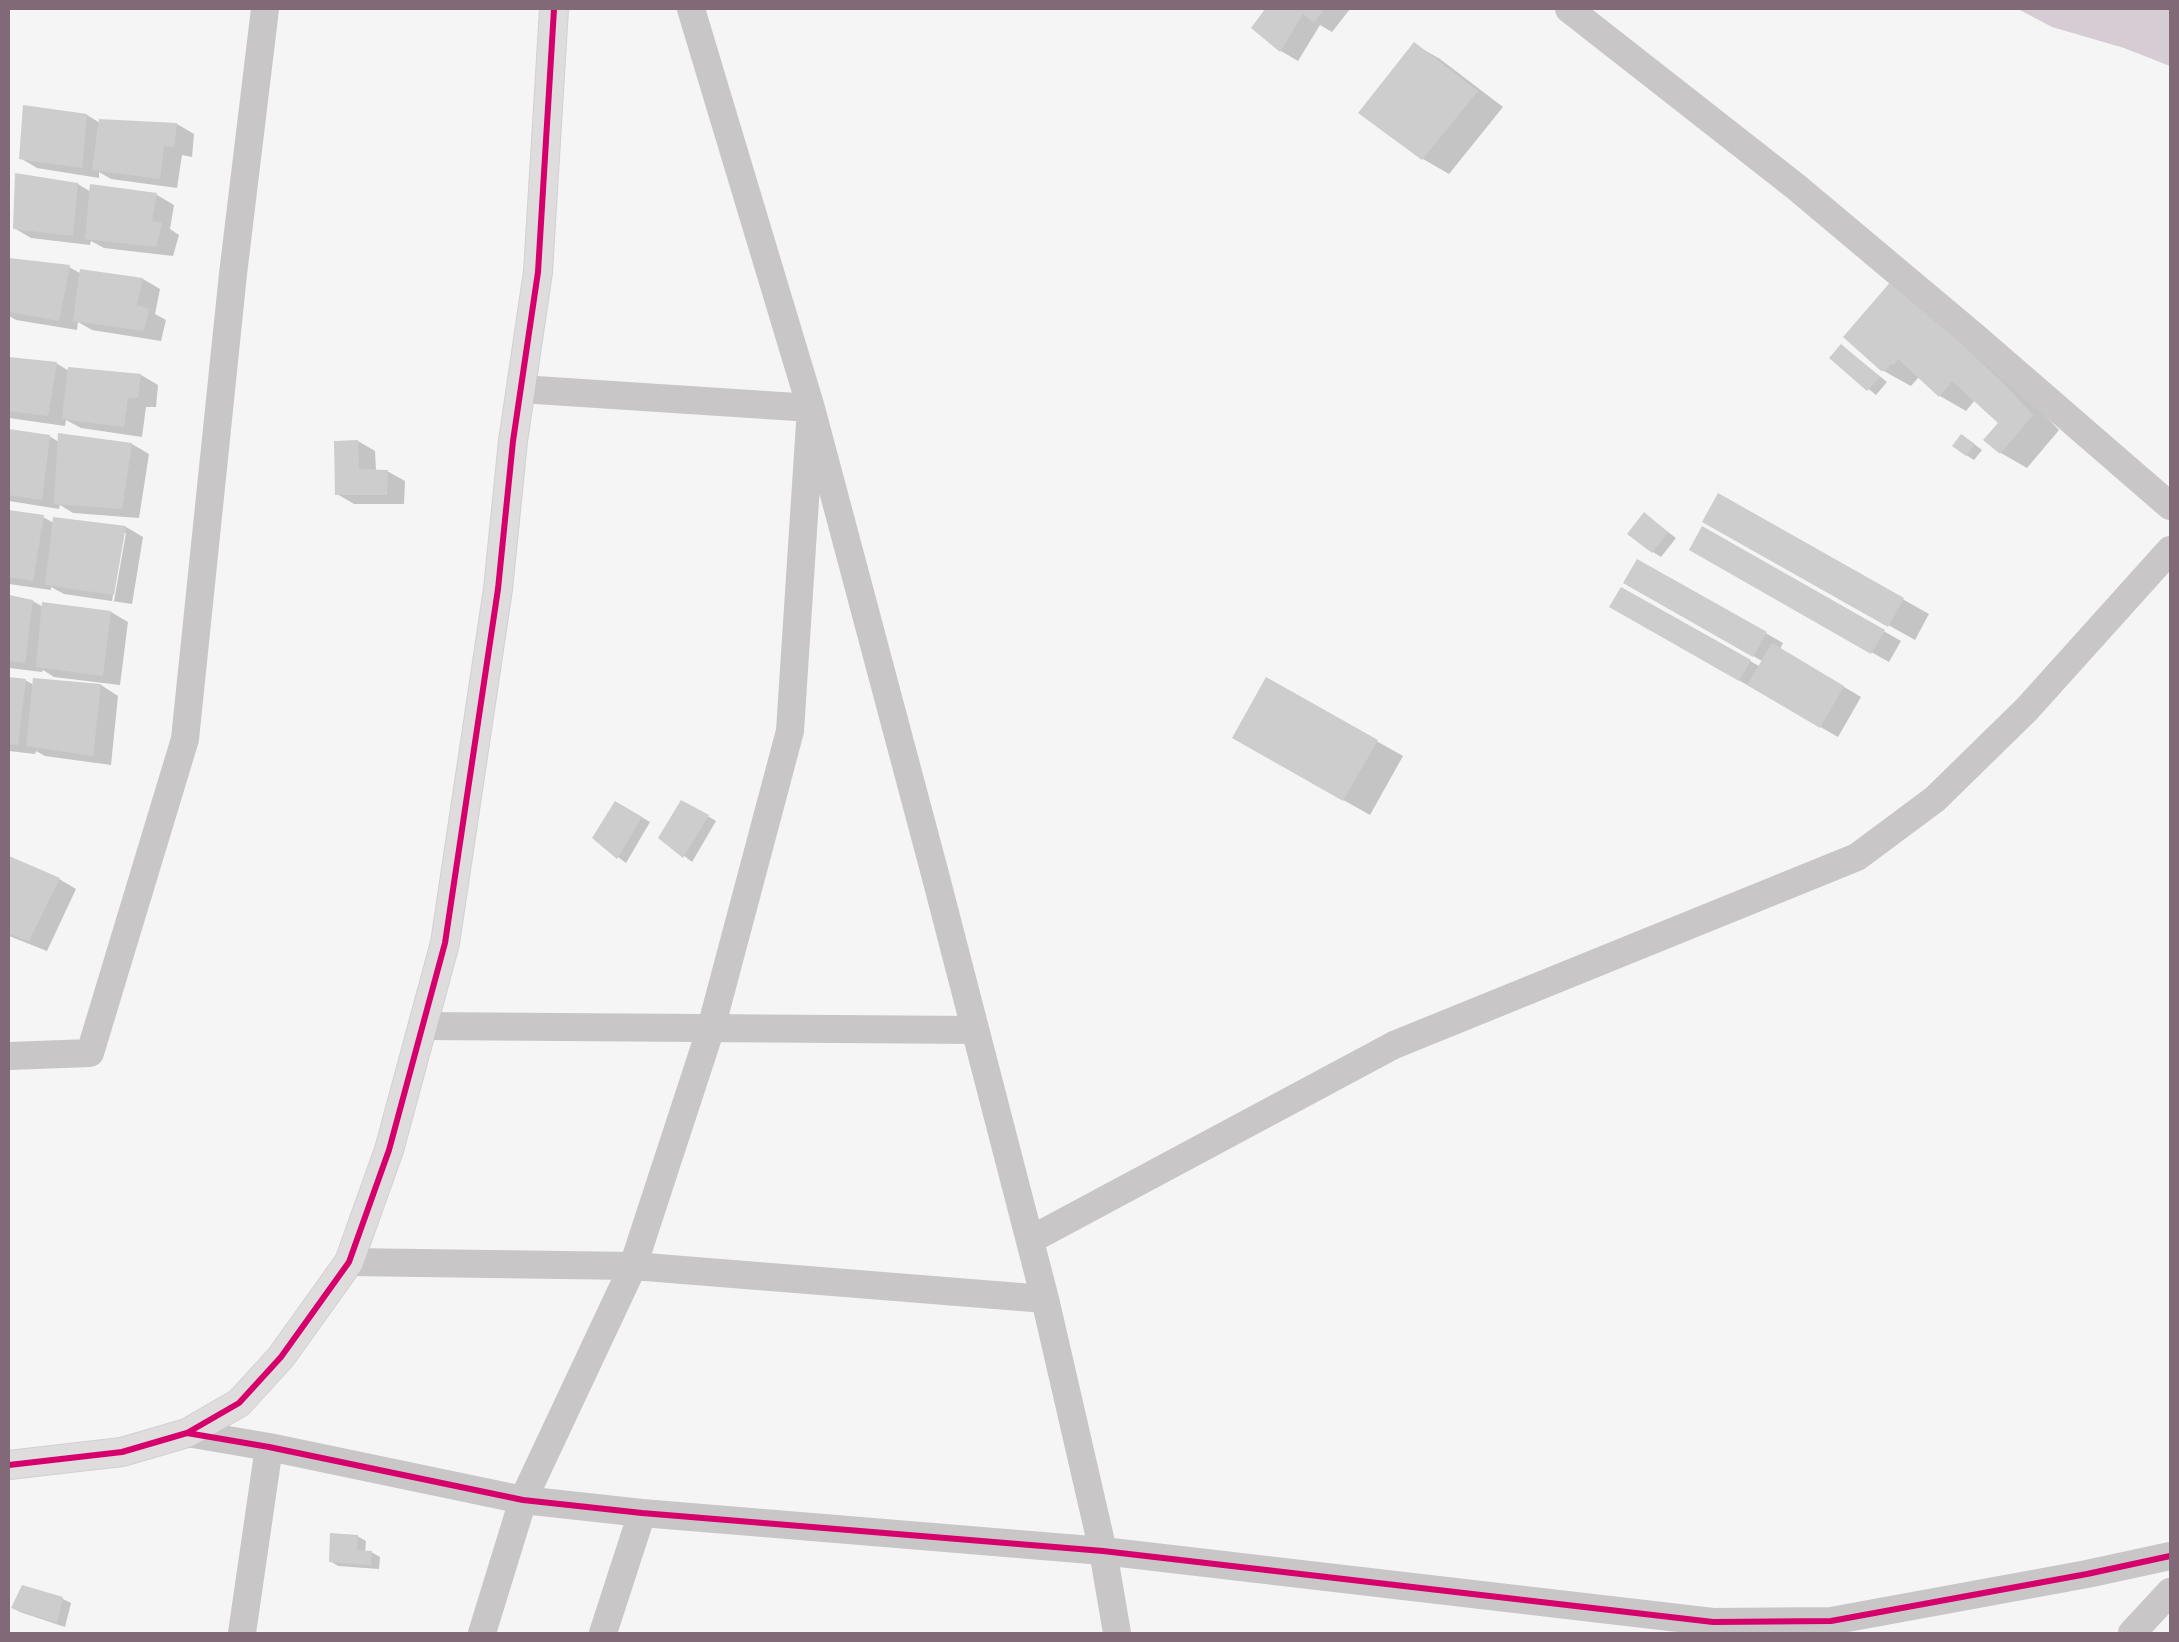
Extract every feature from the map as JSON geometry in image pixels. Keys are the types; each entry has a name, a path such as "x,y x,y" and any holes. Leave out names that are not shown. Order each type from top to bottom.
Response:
{"street":[{"path":"9,1056 90,1053 186,739 232,284 265,9"},
{"path":"9,1465 122,1452 187,1433 239,1403 281,1357 349,1262 388,1150 445,943 498,589 514,441 538,272 554,9"},
{"path":"691,9 811,408 975,1030 1045,1298 1103,1551 1118,1633"},
{"path":"1569,9 1795,186 1975,337 2170,506"},
{"path":"521,389 811,408"},
{"path":"482,1633 523,1500 633,1266 711,1028 790,731 811,408"},
{"path":"1030,1240 1394,1045 1858,856 1935,800 2027,709 2170,550"},
{"path":"422,1026 975,1030"},
{"path":"349,1262 633,1266 1045,1298"},
{"path":"187,1433 523,1500 642,1513 1103,1551 1714,1622 1832,1620 2087,1574 2170,1556"},
{"path":"242,1633 268,1448"},
{"path":"603,1633 642,1513"},
{"path":"2132,1633 2170,1592"}],"shaded area":[{"path":"2018,9 2170,9 2170,66 2124,48 2052,27"}],"building":[{"path":"1265,9 1325,9 1314,23 1303,14 1280,52 1251,28"},
{"path":"1414,42 1478,91 1422,160 1358,113"},
{"path":"23,105 87,114 82,168 19,159"},
{"path":"99,119 177,123 174,147 164,146 160,179 92,170"},
{"path":"15,173 78,183 73,236 13,229"},
{"path":"90,184 157,193 152,221 162,223 156,247 85,239"},
{"path":"9,258 70,265 59,321 9,312"},
{"path":"80,269 143,278 137,305 149,309 144,331 73,321"},
{"path":"1893,279 2005,385 2033,415 2000,454 1983,440 1998,423 1952,381 1939,397 1898,359 1894,365 1891,364 1885,371 1881,371 1843,337"},
{"path":"1841,344 1880,377 1867,391 1829,358"},
{"path":"9,357 57,362 48,416 9,411"},
{"path":"68,367 141,374 138,398 128,398 124,427 62,419"},
{"path":"9,429 50,435 42,500 9,495"},
{"path":"58,433 132,443 122,509 54,504"},
{"path":"1961,434 1975,444 1966,456 1952,446"},
{"path":"358,440 359,469 388,470 387,495 335,495 334,441"},
{"path":"1718,493 1904,598 1888,627 1702,522"},
{"path":"9,510 44,515 33,581 9,577"},
{"path":"1644,512 1668,532 1652,553 1627,534"},
{"path":"53,517 126,526 114,595 45,585"},
{"path":"1702,526 1885,630 1871,654 1689,550"},
{"path":"1637,559 1767,632 1753,657 1623,583"},
{"path":"1621,587 1751,660 1739,681 1609,607"},
{"path":"9,595 33,600 25,663 9,661"},
{"path":"42,602 111,611 103,676 36,667"},
{"path":"1772,643 1844,686 1820,728 1747,685"},
{"path":"9,677 26,679 18,745 9,744"},
{"path":"1266,677 1378,740 1343,801 1232,738"},
{"path":"33,678 101,684 93,756 26,746"},
{"path":"681,800 709,815 683,858 658,838"},
{"path":"615,801 642,817 617,859 592,838"},
{"path":"9,856 60,878 29,941 9,934"},
{"path":"330,1533 358,1535 357,1550 372,1551 371,1565 329,1562"},
{"path":"22,1585 63,1597 57,1623 11,1608"}],"cycle path":[{"path":"9,1465 122,1452 187,1433 239,1403 281,1357 349,1262 389,1150 445,943 498,589 513,441 538,272 554,9"},
{"path":"187,1433 269,1447 523,1500 642,1513 1103,1551 1713,1622 1831,1621 2087,1574 2170,1556"}]}
